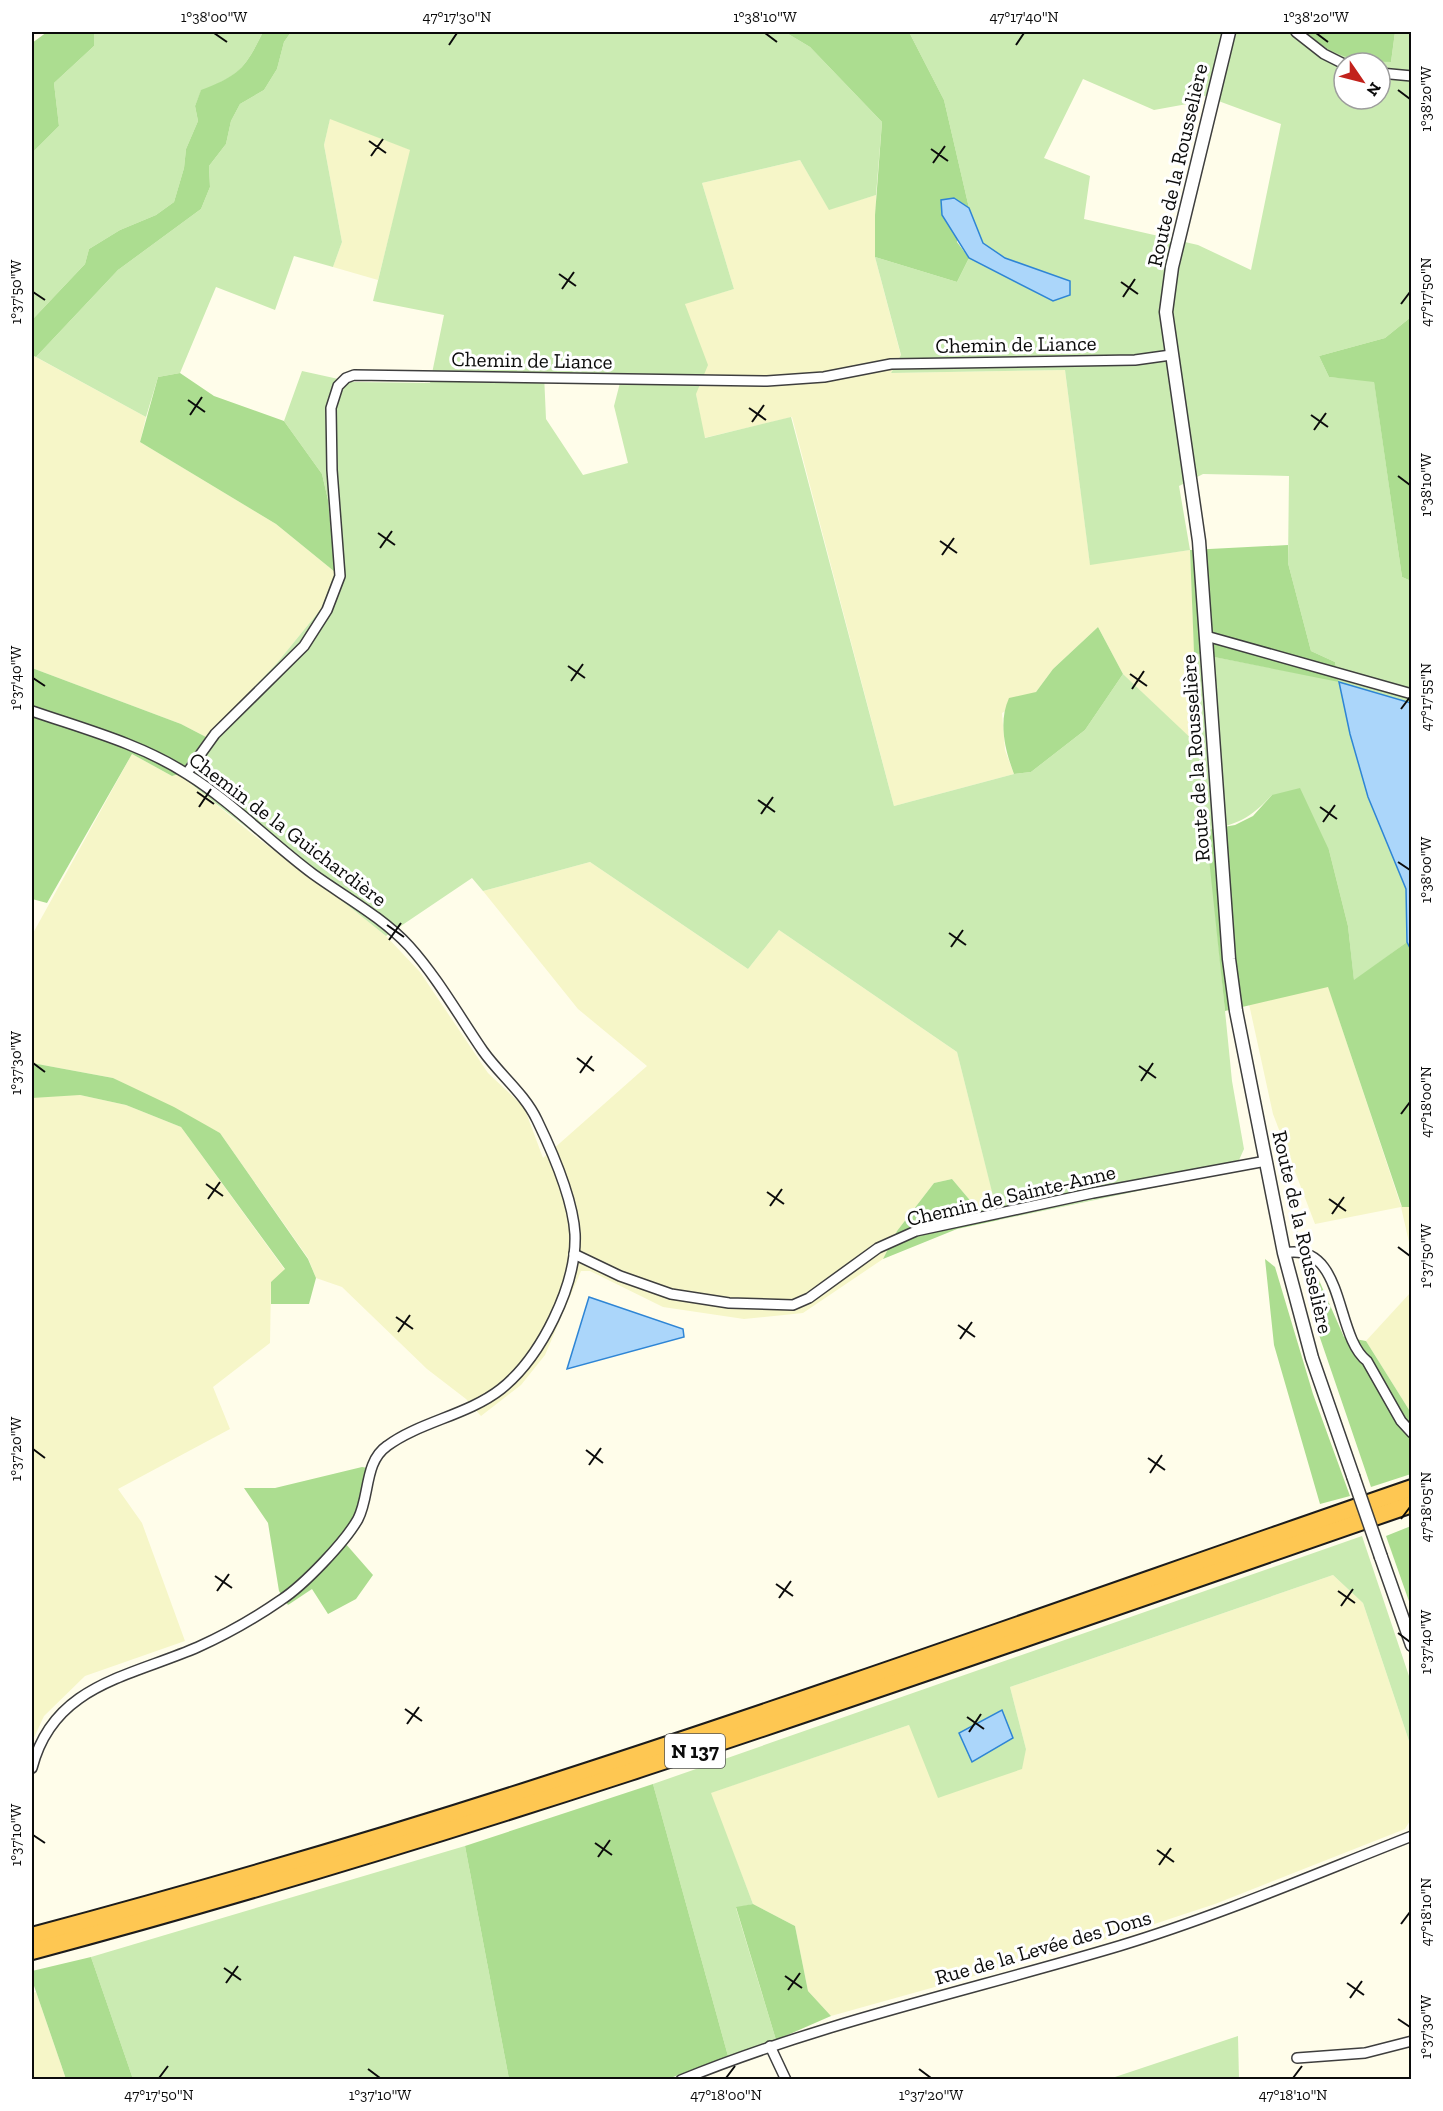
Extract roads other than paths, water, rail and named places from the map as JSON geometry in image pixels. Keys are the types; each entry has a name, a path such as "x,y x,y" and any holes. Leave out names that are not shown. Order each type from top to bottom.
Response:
{"highway":[{"name":"N 137","path":"32,1936 311,1858 541,1786 835,1689 1412,1488"},
{"name":"N 137","path":"32,1951 294,1877 616,1777 1412,1504"}],"street":[{"name":"Route de la Rousselière","path":"1228,32 1169,282 1166,312 1199,541 1229,959 1236,1011 1284,1253 1312,1358 1412,1645"},
{"path":"1296,32 1332,58"},
{"path":"1392,74 1412,76"},
{"name":"Chemin de Liance","path":"186,773 215,734 304,646 327,610 340,576 332,470 331,408 338,386 345,378 354,375 767,381 824,377 891,364 1135,360 1171,355"},
{"path":"1206,636 1412,694"},
{"name":"Chemin de la Guichardière","path":"32,711 130,745 186,773 310,872 393,930 413,951 490,1061 523,1097 537,1119 566,1193 575,1229 574,1254 562,1296 545,1334 523,1369 499,1391 389,1444 377,1454 357,1521 299,1588 230,1632 87,1692 60,1713 47,1730 32,1768"},
{"name":"Chemin de Sainte-Anne","path":"574,1254 620,1276 670,1294 729,1303 793,1305 809,1298 878,1248 916,1231 1093,1193 1266,1161"},
{"path":"1284,1253 1311,1254 1320,1262 1339,1298 1358,1354 1367,1361 1401,1421 1412,1433"},
{"name":"Rue de la Levée des Dons","path":"681,2079 770,2046 871,2014 1118,1946 1174,1928 1412,1836"},
{"path":"1297,2058 1365,2053 1412,2041"},
{"path":"770,2046 786,2079"}],"water":[{"path":"954,198 969,208 983,243 1005,258 1070,281 1070,295 1053,301 969,258 942,215 941,200"},
{"path":"1339,682 1411,703 1411,950 1407,942 1406,889 1368,797 1350,734"},
{"path":"589,1297 683,1329 684,1337 567,1369"},
{"path":"1002,1710 1013,1738 972,1762 959,1733"}]}
